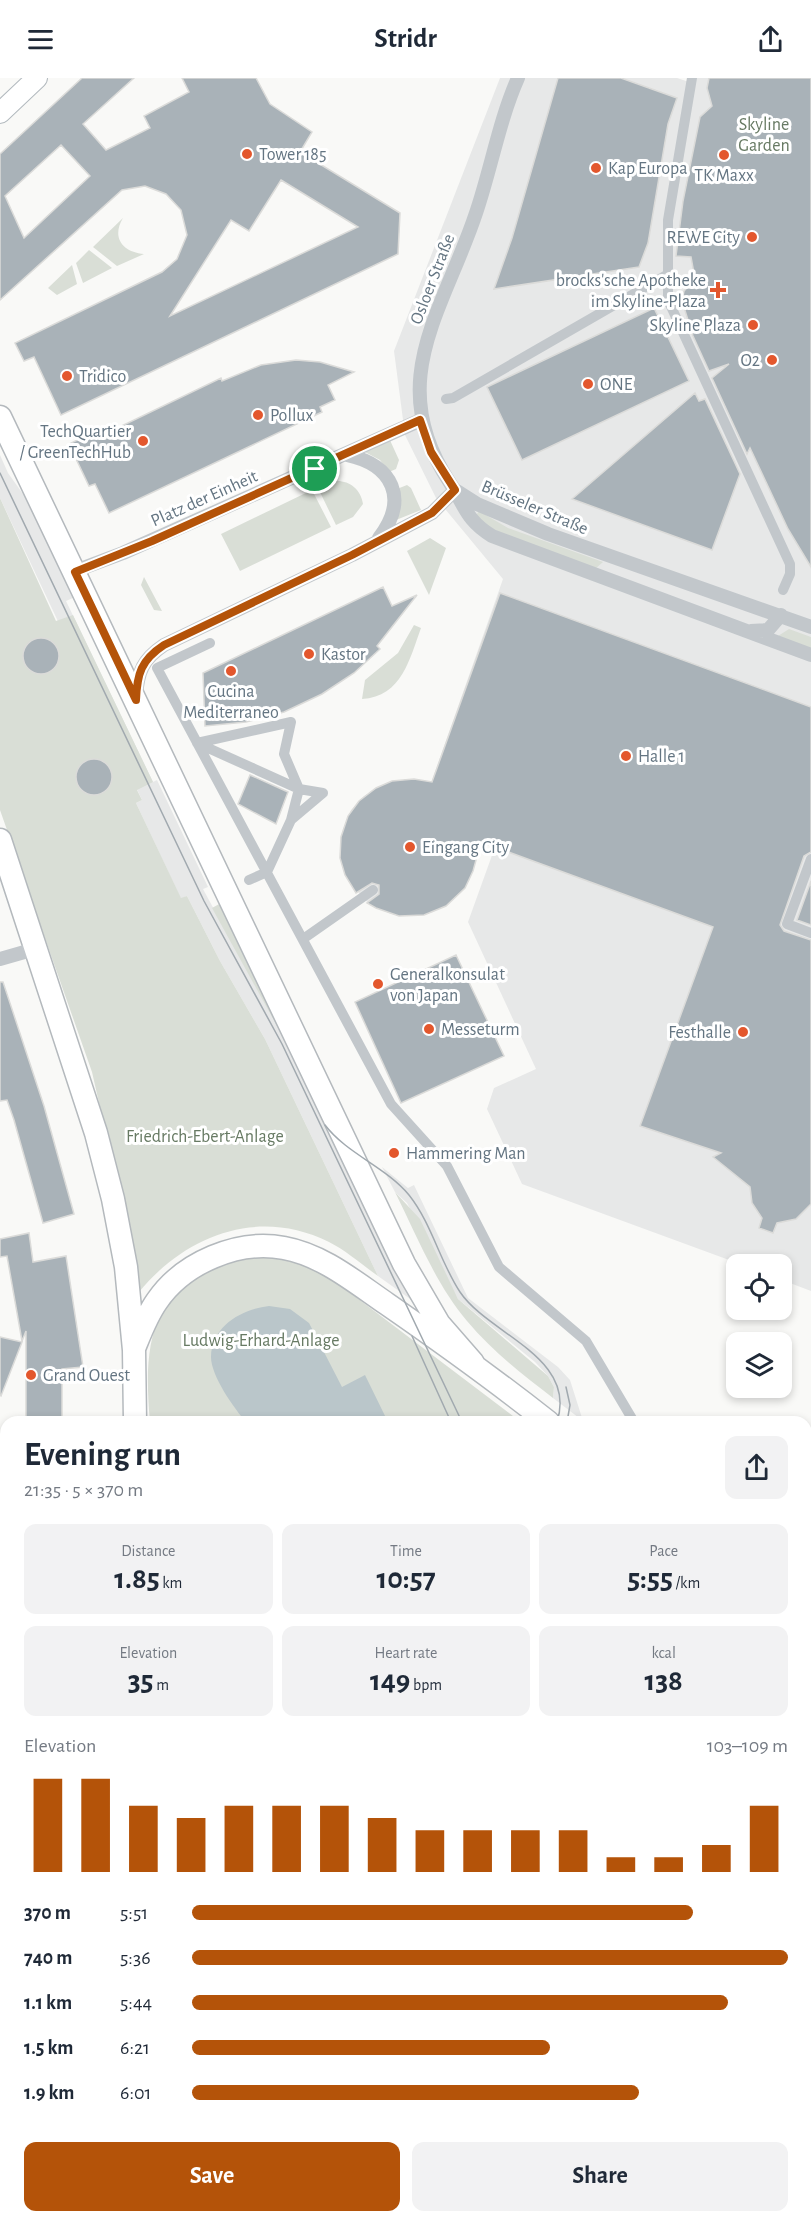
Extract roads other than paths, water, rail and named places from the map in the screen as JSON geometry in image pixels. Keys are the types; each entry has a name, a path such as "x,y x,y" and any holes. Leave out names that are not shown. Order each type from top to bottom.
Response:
{"main road":[{"path":"0,113 37,78"},
{"path":"0,417 404,1264 439,1324 473,1363"},
{"path":"2,853 102,1155 126,1267 134,1350 135,1416"},
{"path":"134,1350 158,1299 170,1285 192,1268 206,1260 236,1250 284,1248 331,1266 473,1363 540,1416"}],"street":[{"name":"Osloer Straße","path":"455,490 431,452 420,420 419,385 422,358 476,214 518,78"},
{"path":"692,78 668,220 670,273 668,300 790,564 790,574 783,590"},
{"path":"446,399 453,398 670,273"},
{"name":"Platz der Einheit","path":"75,572 346,455 420,420"},
{"path":"346,455 371,462 384,472 392,485 395,501 393,518 376,542"},
{"path":"136,700 141,666 150,654 432,513 455,490"},
{"name":"Brüsseler Straße","path":"455,490 477,504 548,534 811,627"},
{"name":"Brüsseler Straße","path":"455,490 469,518 492,536 811,655"},
{"path":"743,629 768,630 781,615"},
{"path":"210,643 157,668 391,1104 447,1166 499,1267 586,1341 630,1416"},
{"path":"196,744 291,722 284,754 299,789"},
{"path":"196,744 299,789 323,793 291,820 267,872 249,880"},
{"path":"291,820 289,807 299,789"},
{"path":"811,860 787,924 811,933"},
{"path":"303,939 373,890"},
{"path":"0,959 35,949"}],"tram line":[{"path":"0,473 204,901 282,1044 459,1416"},
{"path":"325,1125 344,1144 389,1176 409,1195 424,1218 460,1292 473,1307 527,1349 543,1364 555,1380 560,1400 558,1416"},
{"path":"412,1336 448,1416"},
{"path":"566,1387 570,1405 568,1416"}],"place":[{"name":"Tower 185","path":"247,154"},
{"name":"TK Maxx","path":"724,155"},
{"name":"Kap Europa","path":"596,168"},
{"name":"REWE City","path":"752,237"},
{"name":"brocks'sche Apotheke im Skyline-Plaza","path":"718,290"},
{"name":"Skyline Plaza","path":"753,325"},
{"name":"O2","path":"772,360"},
{"name":"Tridico","path":"67,376"},
{"name":"ONE","path":"588,384"},
{"name":"Pollux","path":"258,415"},
{"name":"TechQuartier / GreenTechHub","path":"143,441"},
{"name":"Kastor","path":"309,654"},
{"name":"Cucina Mediterraneo","path":"231,671"},
{"name":"Halle 1","path":"626,756"},
{"name":"Eingang City","path":"410,847"},
{"name":"Generalkonsulat von Japan","path":"378,984"},
{"name":"Messeturm","path":"429,1029"},
{"name":"Festhalle","path":"743,1032"},
{"name":"Hammering Man","path":"394,1153"},
{"name":"Grand Ouest","path":"31,1375"}],"park label":[{"name":"Skyline Garden","path":"764,134"},
{"name":"Friedrich-Ebert-Anlage","path":"205,1136"},
{"name":"Ludwig-Erhard-Anlage","path":"261,1340"}]}
